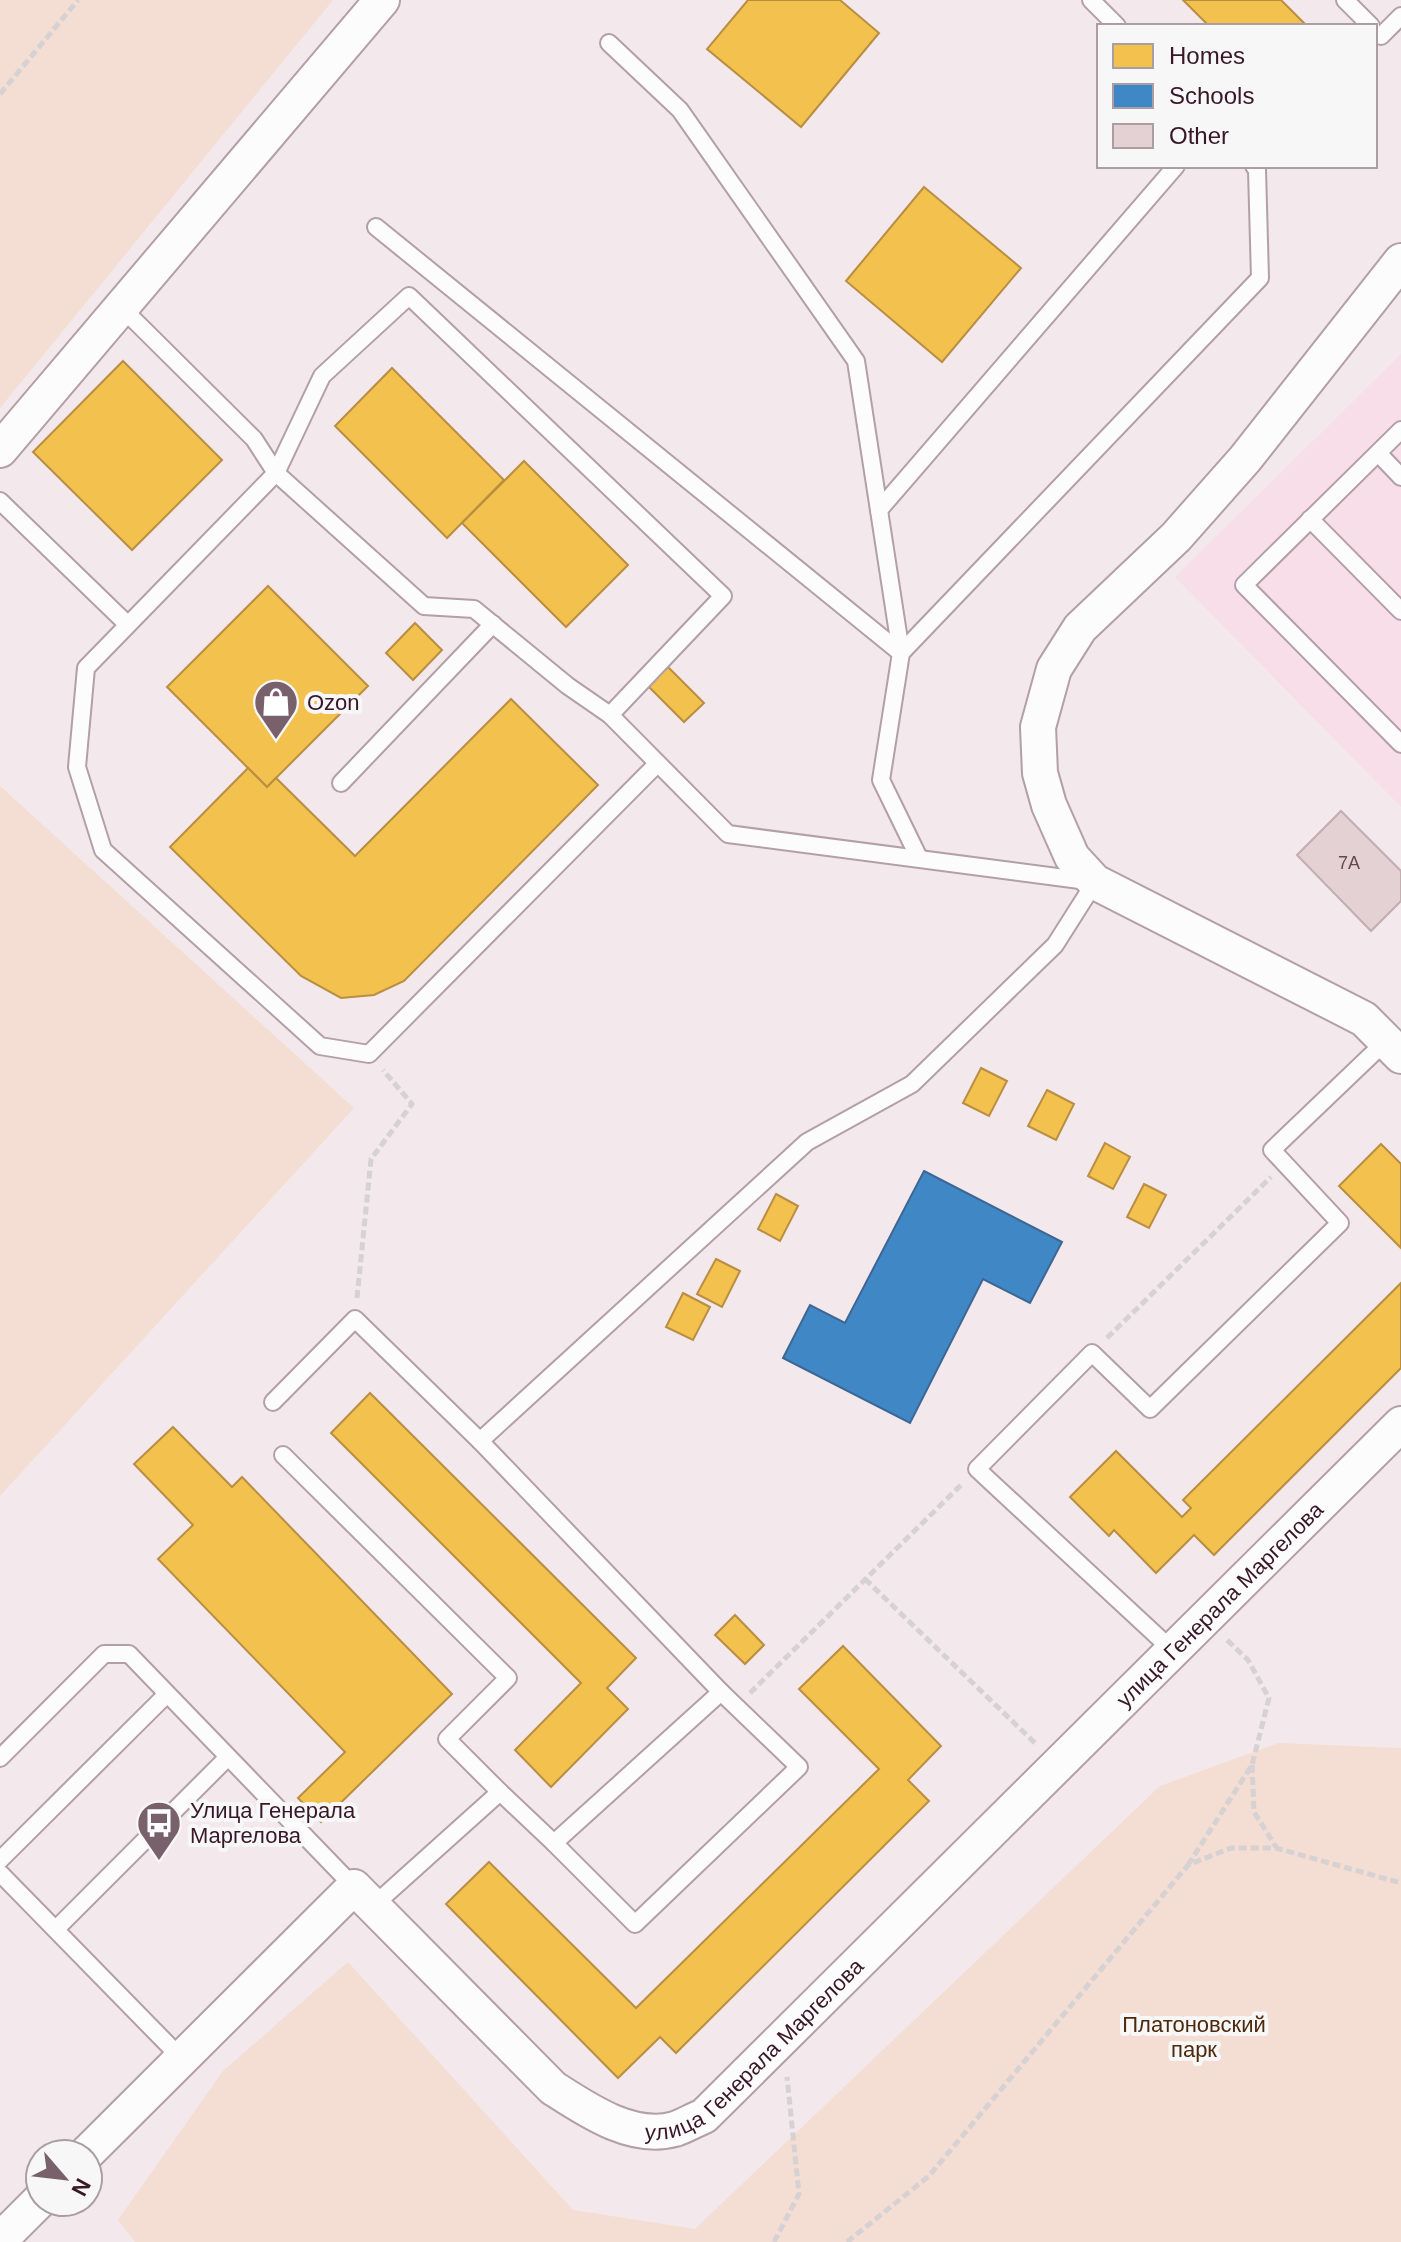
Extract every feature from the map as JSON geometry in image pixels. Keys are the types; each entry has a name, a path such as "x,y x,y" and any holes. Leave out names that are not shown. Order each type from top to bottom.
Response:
{"street":[{"path":"0,450 382,0"},
{"path":"1393,1048 1364,1019 1095,882 1072,857 1049,805 1040,773 1038,727 1054,669 1080,628 1176,537 1245,459 1401,261"},
{"name":"улица Генерала Маргелова","path":"364,1896 553,2088 591,2113 635,2130 673,2130 704,2116 1401,1424"},
{"path":"102,2138 181,2058 364,1896"},
{"path":"0,2240 24,2216"}],"lane":[{"path":"1091,0 1115,24"},
{"path":"1345,0 1366,24"},
{"path":"1377,33 1401,16"},
{"path":"609,43 680,110 856,361 901,653 881,780 919,858"},
{"path":"879,510 1174,168"},
{"path":"901,653 1260,278 1257,168"},
{"path":"376,227 901,653"},
{"path":"610,715 723,596 409,296 322,376 276,473 86,668 77,767 103,850 320,1046 369,1054 657,764"},
{"path":"121,307 254,439 276,473 424,606 474,609 568,686 610,715 728,834 1095,882 1055,945 912,1084 807,1142 480,1441"},
{"path":"1401,430 1244,585 1401,744"},
{"path":"1378,453 1401,477"},
{"path":"0,501 127,624"},
{"path":"1310,519 1401,611"},
{"path":"341,783 493,624"},
{"path":"1171,1649 977,1469 1092,1353 1150,1409 1340,1223 1272,1150 1393,1048"},
{"path":"273,1402 355,1319 480,1441 721,1692 799,1767 635,1924 447,1739 508,1678 283,1455"},
{"path":"0,1758 104,1654 129,1654 364,1896 500,1792"},
{"path":"554,1843 721,1692"},
{"path":"0,1860 167,1694"},
{"path":"56,1929 228,1757"},
{"path":"0,1873 181,2058"}],"path":[{"path":"0,94 78,0"},
{"path":"355,1319 371,1159 412,1104 369,1054"},
{"path":"1092,1353 1285,1163"},
{"path":"737,1706 977,1469"},
{"path":"865,1579 1056,1764"},
{"path":"1226,1638 1248,1660 1269,1698 1252,1765 1254,1812 1276,1848"},
{"path":"847,2242 929,2176 1188,1865 1252,1765"},
{"path":"1188,1865 1231,1848 1276,1848 1401,1883"},
{"path":"774,2242 799,2194 785,2057 775,2046"}],"shaded area":[{"path":"1401,354 1401,807 1175,577"}],"green space":[{"path":"0,0 333,0 0,408"},
{"path":"0,786 354,1108 0,1496"},
{"name":"Платоновский парк","path":"1278,1743 1401,1748 1401,2242 135,2242 118,2220 223,2071 348,1962 573,2210 695,2229 1160,1786"}],"building: Homes":[{"path":"748,0 840,0 879,33 801,127 707,49"},
{"path":"1183,0 1281,0 1305,24 1207,24"},
{"path":"924,187 1021,268 942,362 846,281"},
{"path":"123,361 222,460 132,550 33,452"},
{"path":"392,368 504,480 447,538 335,426"},
{"path":"524,461 628,565 566,627 462,523"},
{"path":"268,586 368,686 267,787 167,687"},
{"path":"415,623 442,650 413,680 386,653"},
{"path":"668,667 704,703 684,722 648,686"},
{"path":"511,699 598,785 404,981 374,995 341,998 301,976 170,847 248,768 267,787 276,778 355,856"},
{"path":"981,1068 1007,1081 989,1116 963,1103"},
{"path":"1047,1090 1074,1104 1056,1140 1028,1126"},
{"path":"1105,1143 1130,1157 1113,1189 1088,1176"},
{"path":"1381,1144 1401,1164 1401,1248 1339,1186"},
{"path":"1144,1184 1166,1195 1149,1228 1127,1217"},
{"path":"776,1194 798,1206 780,1241 758,1229"},
{"path":"716,1259 740,1271 722,1307 697,1294"},
{"path":"1401,1283 1401,1368 1214,1555 1194,1535 1156,1573 1114,1530 1109,1536 1070,1497 1116,1451 1182,1517 1191,1508 1183,1500"},
{"path":"683,1293 710,1307 693,1340 666,1327"},
{"path":"370,1393 636,1658 607,1688 628,1709 551,1787 515,1750 581,1683 331,1433"},
{"path":"173,1427 232,1487 242,1477 452,1694 321,1822 298,1798 345,1752 158,1559 193,1525 134,1464"},
{"path":"735,1615 764,1645 745,1664 715,1635"},
{"path":"843,1646 941,1746 908,1780 929,1801 676,2053 660,2037 618,2078 446,1904 489,1862 636,2008 879,1769 799,1689"}],"building: Schools":[{"path":"924,1171 1062,1242 1030,1303 983,1279 910,1423 783,1358 810,1305 845,1323"}],"building: Other":[{"path":"1341,811 1401,871 1401,901 1371,931 1297,855"}],"place":[{"name":"Ozon","path":"276,741"},
{"name":"Улица Генерала Маргелова","path":"159,1862"}]}
